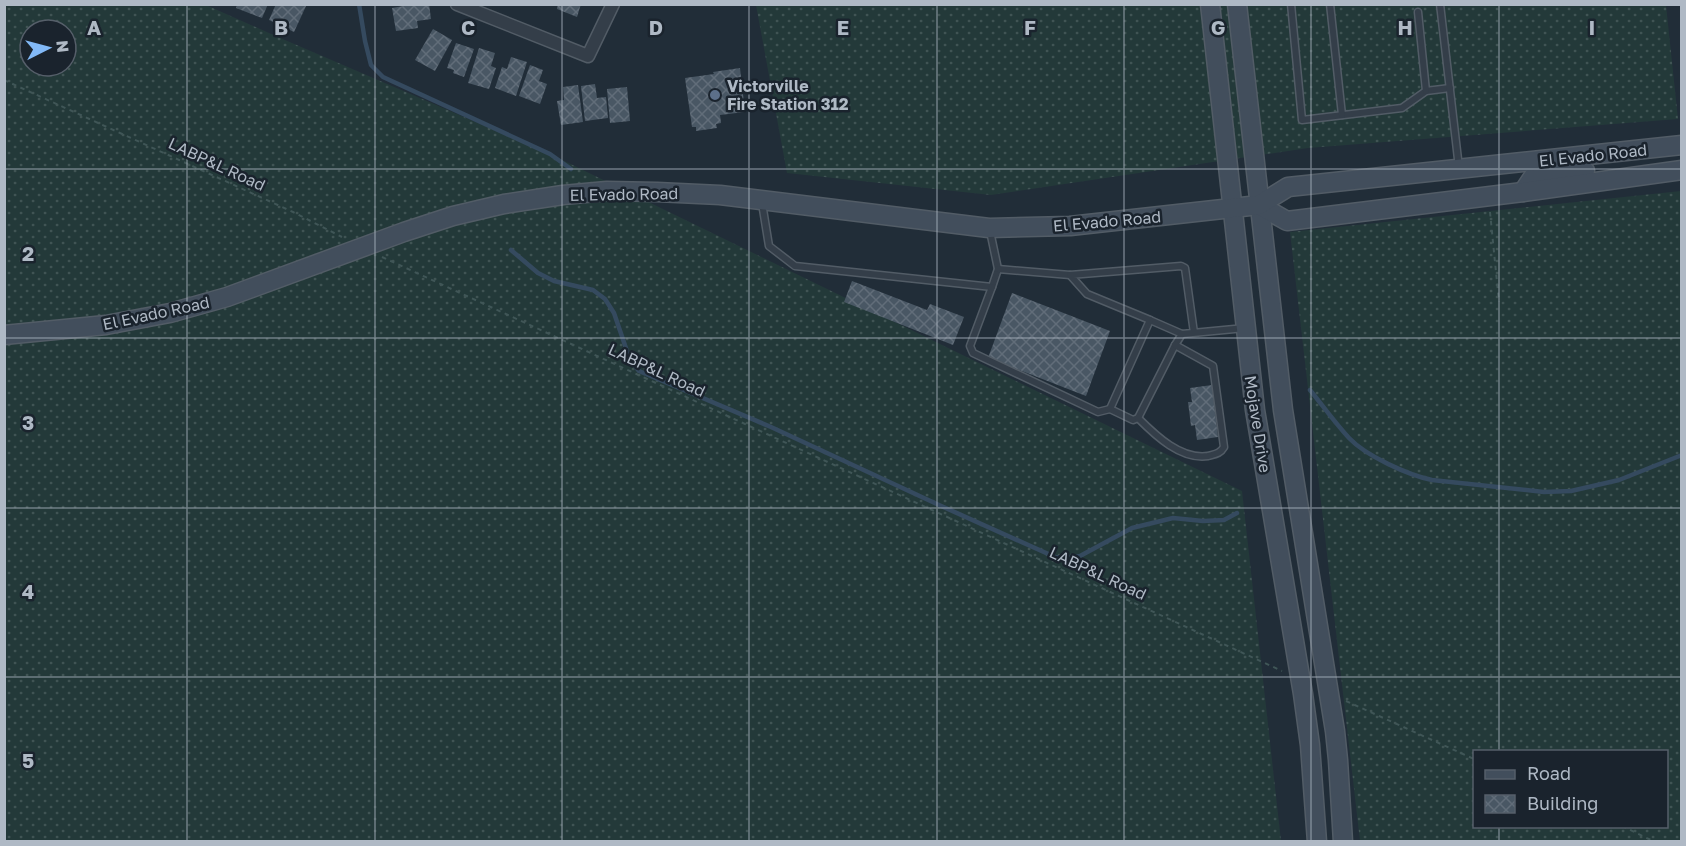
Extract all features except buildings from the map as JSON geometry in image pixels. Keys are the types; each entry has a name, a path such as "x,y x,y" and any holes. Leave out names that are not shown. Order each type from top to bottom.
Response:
{"main road":[{"name":"Mojave Drive","path":"1210,4 1283,410 1330,693 1338,760 1343,842"},
{"name":"Mojave Drive","path":"1237,4 1245,207 1245,328 1255,410 1310,745 1317,842"},
{"name":"El Evado Road","path":"4,335 106,325 170,313 227,297 361,247 453,216 504,204 563,195 607,191 720,195 989,228 1070,226 1245,207 1288,186 1682,145"},
{"path":"1523,192 1533,177 1606,169 1609,164 1608,153"},
{"name":"El Evado Road","path":"1245,207 1287,221 1682,170"}],"street":[{"path":"457,4 588,56 613,4"}],"lane":[{"path":"1291,4 1302,120 1402,108 1426,91 1450,88"},
{"path":"1330,4 1329,23 1333,65 1342,115"},
{"path":"1440,4 1459,169"},
{"path":"1418,12 1426,91"},
{"path":"1293,27 1302,26"},
{"path":"1295,48 1304,47"},
{"path":"1297,70 1306,69"},
{"path":"762,200 769,246 795,266 993,286"},
{"path":"989,228 998,269 970,346 973,353 1098,412 1110,409 1133,420 1138,418 1182,334"},
{"path":"998,269 1070,275 1181,266 1185,268 1194,333"},
{"path":"1070,275 1087,294 1182,334 1245,328"},
{"path":"1110,409 1150,320"},
{"path":"1138,418 1160,440 1194,456 1216,454 1224,447 1213,366 1175,345"}],"path":[{"name":"LABP&L Road","path":"4,80 293,212 361,247 1300,679"},
{"path":"1488,196 1499,302"},
{"path":"1330,693 1473,759"},
{"path":"1626,828 1655,842"}],"green space":[{"path":"5,5 206,5 550,154 1242,491 1281,841 5,842"},
{"path":"756,5 1666,5 1678,119 1308,148 991,195 787,173"},
{"path":"1681,191 1681,841 1360,841 1290,232"}],"waterway":[{"path":"359,4 371,65 383,77 550,154 571,169"},
{"path":"511,250 538,273 554,281 593,290 605,299 614,313 630,360 639,371 771,427 1055,557 1080,556 1132,528 1173,518 1203,521 1224,520 1237,513"},
{"path":"1310,390 1356,445 1388,464 1432,480 1544,492 1571,491 1619,480 1682,455"}],"place":[{"name":"Victorville Fire Station 312","path":"715,95"}]}
